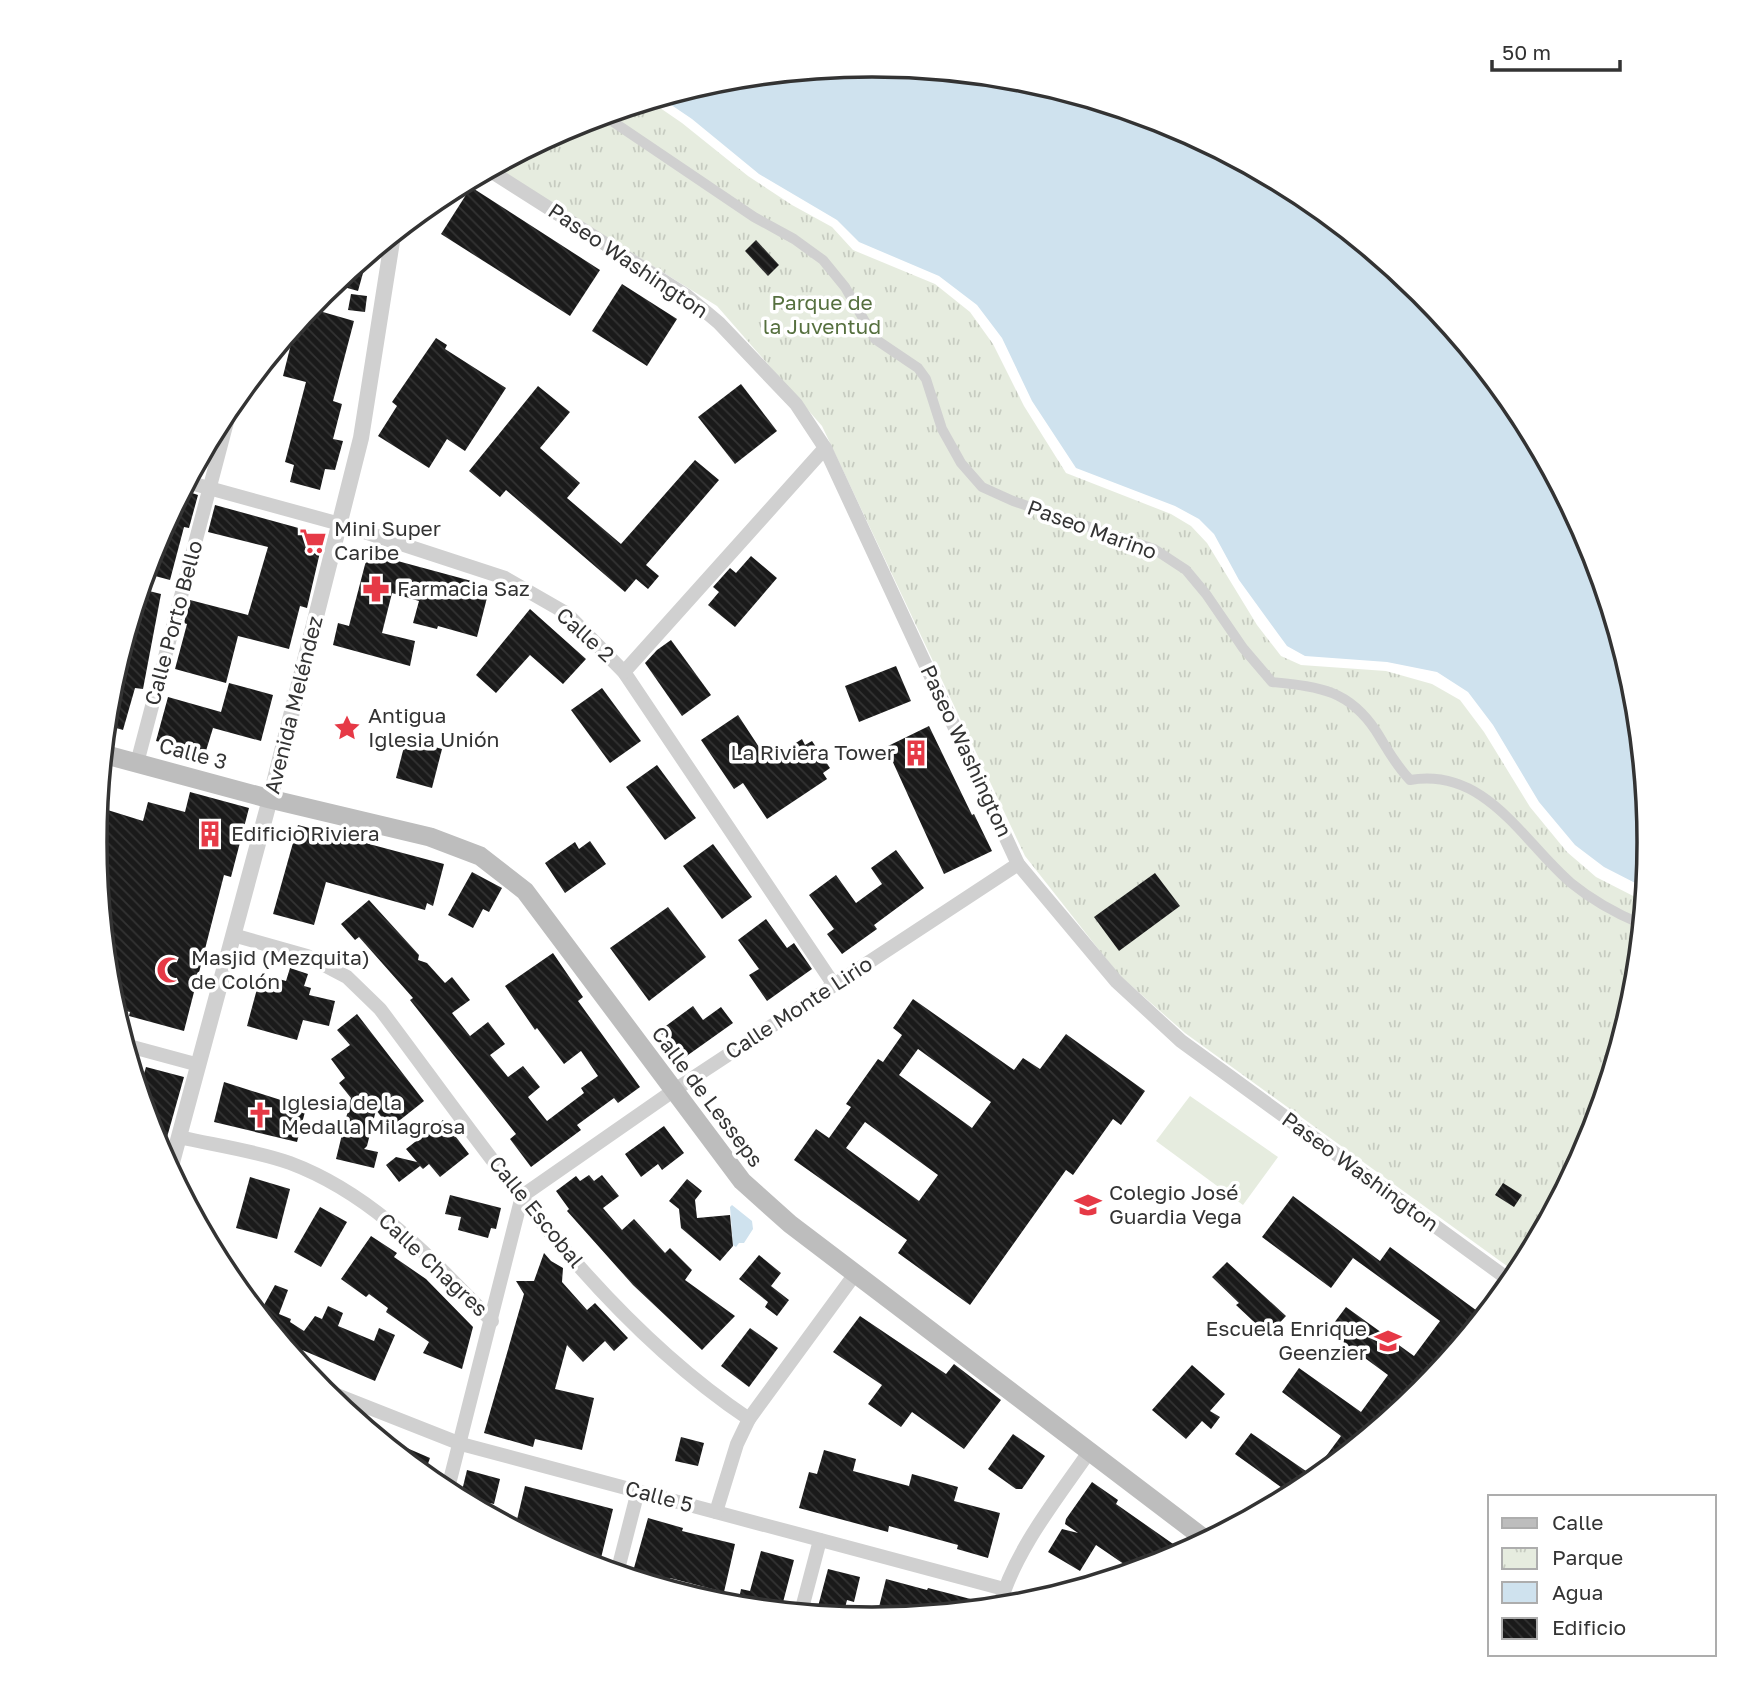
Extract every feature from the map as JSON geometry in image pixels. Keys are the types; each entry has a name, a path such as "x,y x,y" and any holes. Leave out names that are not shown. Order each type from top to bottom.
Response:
{"main road":[{"name":"Calle 3","path":"113,757 270,799"},
{"name":"Calle de Lesseps","path":"270,799 430,837 480,856 525,891 742,1181 790,1224 1198,1534"}],"street":[{"name":"Paseo Marino","path":"614,122 823,260 845,287 875,339 918,368 926,379 942,429 961,463 982,486 1013,501 1154,549 1186,570 1243,648 1272,682 1317,686 1354,704 1375,730 1394,763 1410,780 1424,777 1449,781 1470,789 1494,804 1569,881 1592,900 1632,920"},
{"name":"Paseo Washington","path":"497,175 687,296 719,323 796,404 825,448 1018,864 1116,981 1181,1041 1502,1275"},
{"name":"Avenida Meléndez","path":"174,1155 270,799 361,438 391,248"},
{"name":"Calle Porto Bello","path":"137,763 223,437"},
{"path":"624,672 825,448"},
{"name":"Calle 2","path":"196,484 340,524 505,578 566,613 624,672 834,985"},
{"name":"Calle Monte Lirio","path":"522,1196 673,1091 1018,864"},
{"name":"Calle Escobal","path":"233,935 307,956 347,977 380,1009 569,1255 636,1325 710,1393 749,1419"},
{"path":"135,1048 199,1065"},
{"name":"Calle Chagres","path":"179,1137 288,1162 329,1180 410,1237 492,1321"},
{"path":"450,1480 522,1196"},
{"path":"716,1512 737,1444 749,1419 855,1274"},
{"name":"Calle 5","path":"350,1400 461,1444 1004,1589"},
{"path":"1002,1595 1027,1544 1089,1452"},
{"path":"620,1564 639,1491"},
{"path":"804,1603 820,1540"}],"green space":[{"name":"Parque de la Juventud","path":"660,108 748,176 832,227 853,250 935,284 970,312 993,344 1024,406 1066,473 1171,514 1191,526 1207,543 1257,625 1281,656 1301,665 1386,671 1432,684 1460,700 1484,732 1530,807 1567,852 1596,877 1635,897 1622,991 1596,1088 1579,1135 1558,1180 1535,1225 1508,1267 1185,1033 1118,974 1025,856 822,426 717,306 503,172 579,135"},
{"path":"1190,1096 1278,1157 1243,1205 1156,1141"}],"water":[{"path":"822,79 922,79 1021,92 1070,103 1165,135 1254,179 1338,235 1413,301 1479,376 1535,460 1579,549 1611,644 1622,693 1635,792 1635,883 1604,867 1575,845 1539,802 1493,725 1468,692 1437,672 1387,662 1305,656 1287,646 1239,580 1214,534 1199,519 1175,506 1076,468 1032,401 1002,338 977,305 939,276 859,242 837,220 759,174 670,104 723,92"},
{"path":"732,1205 752,1221 753,1229 744,1243 739,1243 736,1247 733,1245"}],"building":[{"path":"474,189 600,270 570,316 441,234 467,194"},
{"path":"756,240 779,265 768,276 745,251"},
{"path":"364,271 358,291 346,288"},
{"path":"622,284 677,319 647,366 592,331"},
{"path":"351,294 367,296 365,312 348,310"},
{"path":"321,312 354,321 333,401 342,404 333,439 343,441 335,470 325,469 320,490 290,482 294,465 285,462 306,382 283,376 291,346"},
{"path":"436,338 447,345 445,349 506,388 465,451 447,439 429,468 378,436 397,406 392,402"},
{"path":"741,384 777,431 735,464 698,417"},
{"path":"538,386 570,412 540,448 580,483 567,498 621,544 695,460 719,480 646,565 659,576 648,589 636,579 625,592 506,490 500,497 469,471"},
{"path":"192,493 198,495 189,528 184,527 170,580 155,576"},
{"path":"215,505 324,535 307,608 300,606 289,649 238,636 226,683 175,669 187,624 184,623 190,600 248,615 268,547 208,532"},
{"path":"368,553 490,586 477,637 438,626 437,629 413,623 419,601 392,593 382,633 415,641 410,666 333,645 338,623 349,626"},
{"path":"751,556 777,578 735,627 708,605 719,592 713,587 730,568 736,573"},
{"path":"150,591 161,594 143,689 135,688 123,730 116,728 122,693 133,644"},
{"path":"530,609 586,659 563,684 530,655 496,693 476,675"},
{"path":"671,640 711,695 682,716 645,663"},
{"path":"896,666 911,701 859,722 845,686"},
{"path":"229,683 273,695 261,741 213,728 205,754 156,741 168,697 221,712"},
{"path":"602,688 641,741 610,763 571,710"},
{"path":"738,715 768,761 802,739 805,745 812,741 830,768 823,773 827,779 767,819 743,783 734,789 701,740"},
{"path":"929,726 992,851 944,874 886,747"},
{"path":"406,739 442,749 432,788 396,778"},
{"path":"657,765 696,818 665,840 626,787"},
{"path":"190,792 249,808 231,877 224,875 184,1031 129,1016 130,1012 127,1011 114,942 107,842 108,810 143,821 148,802 185,812"},
{"path":"298,825 444,864 433,906 427,903 425,910 326,882 314,925 273,914"},
{"path":"590,841 606,864 565,893 545,863 575,842 579,849"},
{"path":"713,844 752,897 722,919 683,866"},
{"path":"896,850 924,888 874,925 877,929 842,954 827,934 834,929 809,895 836,875 856,903 882,884 871,868"},
{"path":"472,872 502,888 489,912 483,909 473,928 448,915"},
{"path":"1155,873 1180,906 1119,951 1094,917"},
{"path":"369,900 419,955 418,960 427,963 445,983 452,977 470,1000 452,1013 470,1036 488,1022 505,1044 490,1055 508,1077 523,1066 540,1087 528,1097 547,1121 584,1093 581,1088 598,1076 581,1051 564,1064 537,1028 535,1030 505,986 553,953 583,997 578,1001 640,1087 618,1103 614,1098 577,1125 581,1130 531,1167 510,1139 516,1134 410,1000 413,998 359,937 355,940 341,924"},
{"path":"668,907 706,957 649,1001 610,948"},
{"path":"766,919 787,948 794,943 812,969 767,1001 749,975 759,969 738,940"},
{"path":"290,968 308,974 304,986 311,988 309,995 335,1001 329,1026 303,1020 297,1040 247,1026 261,974 286,981"},
{"path":"913,999 1014,1070 1023,1058 1040,1069 1066,1034 1145,1091 1121,1125 1113,1119 1073,1175 1066,1170 970,1305 898,1253 907,1240 794,1160 816,1129 829,1138 851,1107 846,1104 878,1059 883,1062 902,1035 893,1028","holes":["918,1049 991,1102 972,1128 899,1075","865,1122 938,1175 919,1201 846,1148"]},
{"path":"693,1006 703,1020 721,1007 733,1023 681,1060 659,1031"},
{"path":"357,1014 424,1101 390,1128 376,1110 364,1149 378,1152 374,1168 336,1159 351,1098 339,1083 345,1078 331,1059 350,1045 337,1030"},
{"path":"146,1067 184,1077 167,1139 148,1088 144,1074"},
{"name":"Iglesia de la Medalla Milagrosa","path":"224,1082 306,1108 297,1142 214,1122"},
{"path":"443,1120 469,1154 440,1177 429,1164 423,1169 420,1166 399,1182 386,1165 396,1157 417,1162 406,1149"},
{"path":"664,1126 684,1153 662,1170 658,1164 641,1177 625,1154"},
{"path":"589,1175 594,1181 602,1175 619,1196 603,1208 622,1230 634,1219 665,1253 670,1248 692,1270 685,1280 735,1316 702,1350 633,1285 567,1211 569,1209 556,1191 576,1176 580,1181"},
{"path":"250,1177 290,1189 277,1239 236,1228"},
{"path":"687,1179 702,1191 695,1200 697,1218 730,1215 733,1246 720,1261 681,1228 679,1209 669,1201"},
{"path":"1503,1183 1522,1195 1514,1207 1495,1195"},
{"path":"450,1195 501,1208 496,1229 491,1228 488,1238 458,1230 461,1217 445,1214"},
{"path":"1293,1196 1380,1261 1390,1247 1477,1311 1413,1383 1324,1459 1341,1436 1282,1392 1299,1368 1361,1412 1388,1375 1328,1331 1346,1307 1414,1356 1440,1321 1353,1258 1331,1288 1262,1237"},
{"path":"320,1207 347,1222 321,1267 294,1252"},
{"path":"371,1236 397,1253 394,1257 426,1279 473,1327 462,1369 423,1353 429,1342 386,1312 388,1308 369,1294 366,1297 341,1279"},
{"path":"544,1253 563,1268 562,1282 587,1310 595,1303 628,1338 614,1351 605,1341 583,1362 567,1345 555,1389 594,1398 582,1450 535,1439 533,1447 484,1433 524,1294 516,1281 534,1281"},
{"path":"759,1255 781,1273 771,1286 789,1300 777,1316 765,1307 768,1302 739,1279"},
{"path":"1227,1262 1286,1316 1268,1335 1236,1305 1239,1303 1212,1277"},
{"path":"275,1285 288,1290 279,1314 291,1319 290,1322 304,1331 315,1316 322,1319 328,1306 343,1313 338,1326 374,1341 379,1328 395,1335 375,1381 300,1349 263,1306"},
{"path":"860,1316 946,1374 954,1364 1001,1400 964,1449 912,1412 901,1427 868,1404 882,1385 833,1352"},
{"path":"750,1328 778,1348 749,1387 721,1366"},
{"path":"1192,1365 1225,1394 1210,1411 1220,1417 1211,1429 1202,1421 1186,1439 1152,1410"},
{"path":"1251,1433 1306,1471 1282,1488 1235,1454"},
{"path":"1013,1434 1045,1456 1022,1489 1016,1489 988,1469"},
{"path":"681,1437 704,1443 698,1466 675,1461"},
{"path":"403,1446 430,1458 428,1464"},
{"path":"824,1450 856,1459 853,1471 909,1486 912,1474 958,1487 954,1501 1000,1513 988,1558 957,1549 958,1545 889,1526 888,1532 799,1508 809,1472 817,1474"},
{"path":"467,1470 500,1479 494,1504 485,1502 463,1488"},
{"path":"1092,1482 1118,1500 1116,1504 1174,1545 1124,1564 1096,1545 1080,1571 1048,1552 1062,1529 1078,1533 1065,1524"},
{"path":"525,1486 613,1509 601,1557 517,1519"},
{"path":"648,1518 683,1528 682,1531 735,1544 724,1592 634,1568"},
{"path":"761,1551 794,1560 783,1601 740,1595 741,1589 750,1591"},
{"path":"828,1569 860,1577 854,1602 847,1600 846,1606 818,1605"},
{"path":"886,1579 974,1600 922,1605 879,1607"}],"place":[{"name":"Mini Super Caribe","path":"313,541"},
{"name":"Farmacia Saz","path":"376,589"},
{"name":"Antigua Iglesia Unión","path":"347,728"},
{"name":"La Riviera Tower","path":"916,753"},
{"name":"Edificio Riviera","path":"210,834"},
{"name":"Masjid (Mezquita) de Colón","path":"170,970"},
{"name":"Iglesia de la Medalla Milagrosa","path":"260,1115"},
{"name":"Colegio José Guardia Vega","path":"1088,1205"},
{"name":"Escuela Enrique Geenzier","path":"1388,1341"}]}
